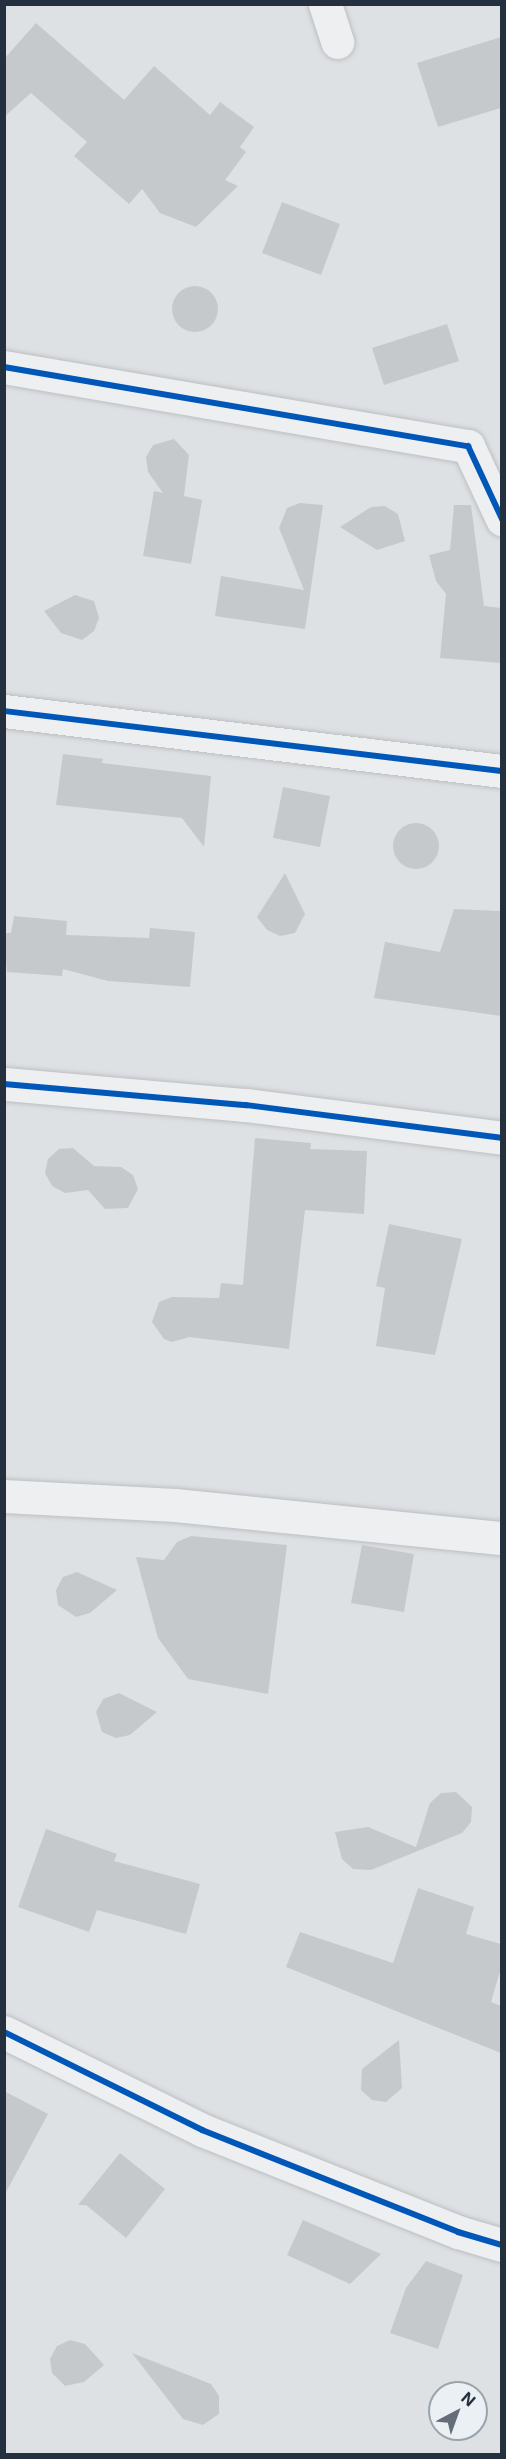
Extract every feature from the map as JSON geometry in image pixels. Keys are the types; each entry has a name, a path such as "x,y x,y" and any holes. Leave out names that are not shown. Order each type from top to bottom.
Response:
{"street":[{"path":"325,4 337,42"},
{"path":"4,367 468,446 501,519"},
{"path":"4,711 501,771"},
{"path":"4,1084 246,1105 501,1138"},
{"path":"4,1496 175,1505 501,1538"},
{"path":"4,2032 202,2130 458,2232 501,2245"}],"building":[{"path":"36,23 124,100 154,66 210,115 220,102 254,127 240,147 246,152 225,180 238,186 196,227 160,213 142,189 129,204 74,156 87,142 31,93 4,117 4,59"},
{"path":"501,37 501,108 438,127 417,63"},
{"path":"282,202 340,224 321,275 262,253"},
{"path":"195,286 211,293 218,309 211,325 195,332 179,325 172,309 179,293"},
{"path":"447,324 459,361 384,385 372,348"},
{"path":"174,439 189,455 184,496 202,500 191,564 143,556 154,491 163,493 148,472 146,457 153,445"},
{"path":"300,503 323,505 305,629 215,616 221,576 304,590 279,528 287,508"},
{"path":"454,505 471,505 484,606 501,608 501,663 440,658 446,594 436,581 429,555 450,550"},
{"path":"385,506 398,514 405,541 377,550 340,527 371,507"},
{"path":"75,595 94,601 99,618 94,631 82,640 61,633 44,611"},
{"path":"63,754 103,759 102,763 211,776 204,847 182,818 56,805"},
{"path":"283,787 330,796 320,847 273,838"},
{"path":"416,823 432,830 439,846 432,862 416,869 400,862 393,846 400,830"},
{"path":"285,873 305,914 295,933 280,936 267,930 257,917"},
{"path":"454,909 501,911 501,1016 374,998 385,942 440,952"},
{"path":"14,916 67,921 66,935 149,938 150,928 195,932 190,987 108,981 63,969 62,976 7,972 4,933 11,933"},
{"path":"255,1138 311,1143 310,1149 367,1151 364,1214 305,1210 289,1349 189,1337 172,1342 164,1339 152,1322 159,1302 172,1297 219,1298 221,1283 243,1285"},
{"path":"73,1148 94,1166 121,1167 133,1175 138,1189 128,1208 105,1209 88,1190 65,1193 52,1186 45,1173 48,1159 59,1149"},
{"path":"389,1224 462,1239 435,1355 376,1346 385,1288 376,1286"},
{"path":"191,1536 287,1545 268,1694 188,1679 158,1638 136,1557 164,1560 177,1542"},
{"path":"362,1545 414,1554 404,1612 351,1603"},
{"path":"77,1572 117,1590 90,1613 76,1617 58,1605 56,1590 63,1577"},
{"path":"119,1693 157,1712 130,1735 116,1738 102,1732 96,1712 103,1699"},
{"path":"456,1792 472,1807 471,1822 462,1833 371,1870 353,1869 342,1859 335,1832 368,1827 416,1847 430,1803 441,1793"},
{"path":"46,1829 117,1854 114,1861 200,1884 186,1934 97,1910 89,1932 18,1907"},
{"path":"418,1888 474,1907 466,1934 501,1944 501,1968 491,2002 501,2006 501,2053 286,1967 300,1932 393,1963"},
{"path":"399,2040 402,2088 386,2102 372,2100 361,2090 362,2069"},
{"path":"4,2091 48,2114 4,2196"},
{"path":"120,2153 165,2189 126,2238 86,2205 78,2205"},
{"path":"303,2220 381,2254 350,2284 287,2255"},
{"path":"426,2261 463,2275 438,2349 390,2333 406,2288"},
{"path":"70,2340 85,2344 104,2365 84,2382 65,2386 52,2373 50,2359 57,2346"},
{"path":"132,2353 211,2384 219,2396 219,2414 203,2425 183,2419"}],"cycle path":[{"path":"4,367 468,446 502,519"},
{"path":"4,711 502,771"},
{"path":"4,1084 246,1105 502,1138"},
{"path":"4,2032 202,2130 458,2232 502,2245"}]}
